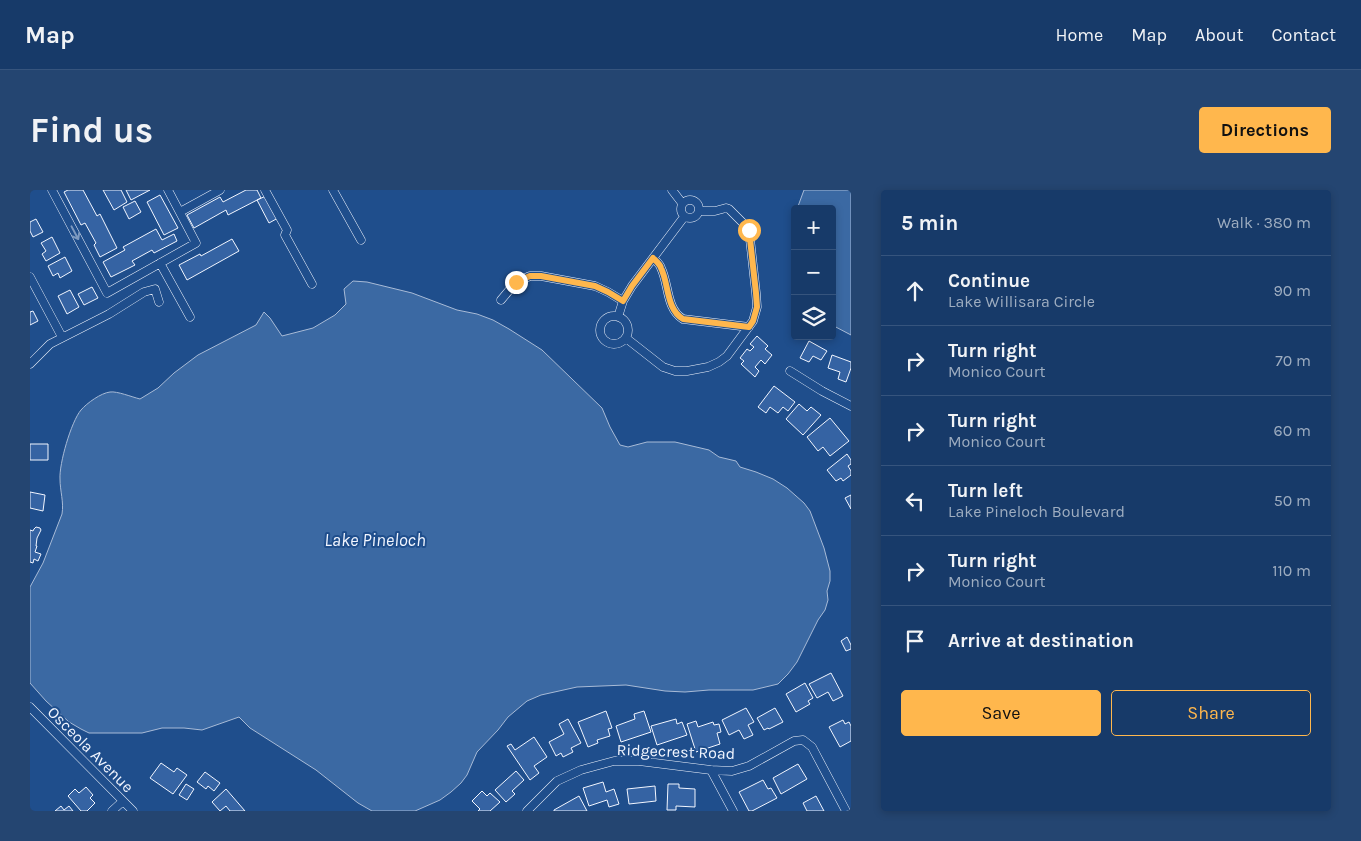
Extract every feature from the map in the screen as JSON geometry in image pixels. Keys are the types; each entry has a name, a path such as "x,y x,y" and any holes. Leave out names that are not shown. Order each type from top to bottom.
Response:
{"street":[{"path":"52,190 107,293 196,243 168,190"},
{"path":"180,212 220,190"},
{"path":"266,190 287,230 285,235 312,284"},
{"path":"334,190 361,240"},
{"path":"672,190 682,203"},
{"path":"689,200 695,201 698,204 699,211 694,218 684,217 680,210 682,203 689,200"},
{"path":"626,338 663,367 674,371 687,371 708,367 727,356 753,321 757,307 749,230 726,208 715,212 699,211"},
{"path":"618,316 623,301 632,286 684,217"},
{"path":"653,258 661,267 668,292 678,316 683,319 749,327"},
{"path":"160,263 190,317"},
{"path":"501,300 516,282 530,276 541,276 595,286 623,301"},
{"path":"30,277 62,337"},
{"path":"30,364 50,344 109,314 144,292 155,289 159,302"},
{"path":"618,316 627,323 626,338 617,344 611,344 603,340 600,325 608,317 618,316"},
{"path":"790,371 822,392 851,406"},
{"name":"Osceola Avenue","path":"30,707 133,811"},
{"name":"Ridgecrest Road","path":"527,811 557,781 581,770 614,761 732,771 749,766 794,741 804,740 812,747 846,811"},
{"path":"711,770 733,811"},
{"path":"112,811 123,801"}],"water":[{"path":"804,190 851,190 851,335 836,327 836,205 798,205"},
{"name":"Lake Pineloch","path":"353,281 367,282 412,293 457,310 477,314 509,329 542,350 602,408 620,445 628,447 647,442 675,442 709,450 719,457 736,461 740,467 773,479 804,503 810,511 824,548 830,571 830,581 825,610 797,662 788,674 778,684 753,690 685,692 626,685 577,687 541,695 527,701 508,717 477,752 467,775 461,783 440,800 415,811 372,811 358,803 316,770 250,728 239,717 202,730 162,728 142,733 89,733 69,722 30,683 30,587 43,563 62,514 61,464 66,443 77,416 90,401 106,393 117,392 140,399 158,388 198,355 256,325 264,312 282,336 313,328 335,315 346,304 344,289"}],"building":[{"path":"68,190 83,190 97,216 100,214 117,248 100,257 94,245 96,243 85,223 81,225 64,192"},
{"path":"103,190 121,190 127,202 114,210"},
{"path":"126,190 150,190 131,200"},
{"path":"246,190 257,190 261,198 228,215 226,210 194,228 187,215 220,197 223,202"},
{"path":"160,195 178,228 164,235 147,202"},
{"path":"266,196 278,218 269,223 257,200"},
{"path":"135,201 141,212 129,219 123,207"},
{"path":"36,219 43,232 33,237 30,231 30,222"},
{"path":"156,229 162,240 174,234 177,241 154,253 152,250 132,261 135,265 111,277 103,262 125,250 123,247"},
{"path":"52,237 60,253 46,261 42,254 46,251 41,243"},
{"path":"232,239 239,251 187,280 179,265 200,254 201,256"},
{"path":"65,257 72,271 60,278 58,273 53,276 48,266"},
{"path":"92,287 98,298 84,305 78,294"},
{"path":"70,290 79,307 67,314 58,296"},
{"path":"33,311 38,321 30,325 30,312"},
{"path":"757,336 768,346 765,349 772,355 765,364 761,360 755,367 759,371 755,377 741,364 744,361 740,358 747,349 750,351 754,347 750,344"},
{"path":"809,341 827,351 821,360 813,356 809,362 800,358"},
{"path":"832,355 851,362 846,382 838,379 840,372 828,368"},
{"path":"774,386 795,402 788,411 783,407 778,413 770,407 766,413 758,407"},
{"path":"799,404 807,411 811,407 821,415 803,435 786,419"},
{"path":"830,418 849,441 830,456 823,447 818,451 807,437"},
{"path":"30,444 48,444 48,460 30,460"},
{"path":"847,454 851,460 851,464 848,466 851,475 843,481 841,478 836,481 827,470"},
{"path":"30,492 45,495 43,511 30,508"},
{"path":"851,495 851,509 845,498"},
{"path":"36,527 41,530 37,538 35,552 41,554 38,561 34,559 33,563 30,562 30,530 33,531"},
{"path":"847,637 851,649 846,651 841,641"},
{"path":"831,673 843,696 833,701 828,692 817,698 809,684"},
{"path":"805,683 813,698 808,701 810,704 796,712 786,694"},
{"path":"746,708 754,722 748,725 753,735 744,739 739,730 729,735 722,720"},
{"path":"775,708 783,722 764,730 757,718"},
{"path":"606,711 612,728 608,729 610,736 597,740 598,743 588,747 578,722"},
{"path":"644,711 651,732 621,742 616,726 635,719 634,714"},
{"path":"568,719 581,743 571,748 573,752 563,757 561,753 556,756 549,742 564,734 559,724"},
{"path":"676,719 677,724 682,722 687,735 657,745 651,726"},
{"path":"843,720 845,724 849,722 851,726 851,741 840,747 829,727"},
{"path":"696,721 698,727 713,722 714,725 719,724 721,732 717,733 720,744 696,752 687,724"},
{"path":"534,737 547,757 534,766 539,773 530,780 507,746 511,744 515,750"},
{"path":"161,763 174,772 177,768 187,775 173,794 150,778"},
{"path":"798,764 807,779 781,794 773,778"},
{"path":"516,771 524,780 512,791 515,794 506,802 495,790"},
{"path":"205,772 220,783 214,791 208,786 206,789 197,782"},
{"path":"763,780 768,789 771,788 777,798 749,811 739,792"},
{"path":"603,782 606,792 614,789 619,804 609,807 607,800 589,806 583,788"},
{"path":"186,784 194,789 187,800 179,795"},
{"path":"668,784 679,784 679,788 695,789 695,807 676,806 676,810 667,810"},
{"path":"655,786 656,801 629,804 627,789"},
{"path":"86,787 93,795 90,798 95,803 87,811 81,811 68,796 75,789 79,793"},
{"path":"226,789 245,811 230,811 226,806 220,811 212,802"},
{"path":"482,791 487,796 490,793 500,802 490,811 478,811 480,809 472,801"},
{"path":"579,796 587,811 554,811 554,810"},
{"path":"816,796 824,811 807,811 803,803"},
{"path":"61,806 64,810 69,806 73,811 55,811"}],"route":[{"path":"516,282 530,276 541,276 595,286 623,301 653,258 661,267 668,292 678,316 683,319 749,327 757,307 749,230"}]}
